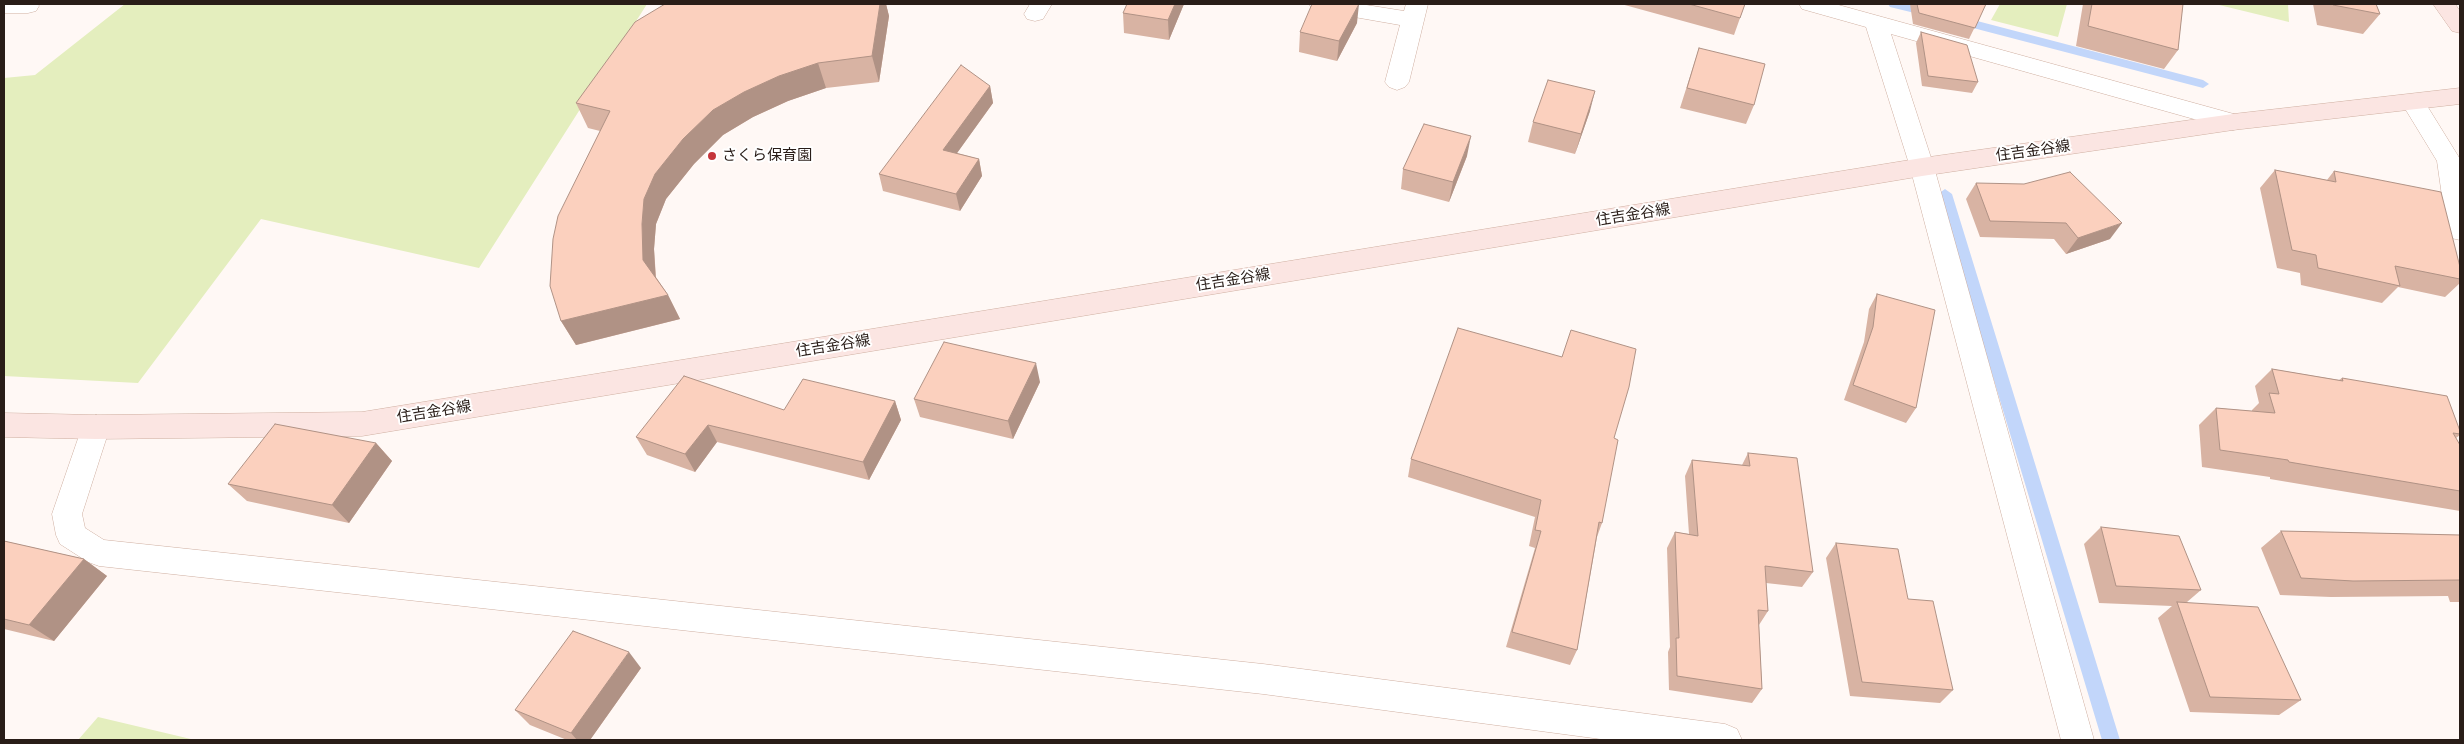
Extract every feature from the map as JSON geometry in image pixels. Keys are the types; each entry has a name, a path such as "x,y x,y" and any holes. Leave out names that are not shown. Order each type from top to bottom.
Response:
{"main road":[{"path":"2444,4 2460,26"},
{"name":"住吉金谷線","path":"4,425 96,427 362,424 1922,167 2233,122 2460,96"}],"street":[{"path":"1320,4 1415,12 1397,82"},
{"path":"1810,4 2233,122"},
{"path":"4,6 28,6"},
{"path":"1876,22 1922,167 2078,740"},
{"path":"2413,102 2449,161 2460,231"},
{"path":"96,427 67,514 71,535 99,553 1263,679 1725,740"}],"green space":[{"path":"125,4 647,4 479,268 261,219 138,383 4,376 4,78 35,75"},
{"path":"2000,4 2067,4 2058,37 1991,20"},
{"path":"2215,4 2288,4 2289,22"},
{"path":"98,717 195,740 78,740"}],"building":[{"path":"665,4 880,4 872,56 818,63 779,76 744,92 713,110 683,139 655,174 644,199 642,224 643,260 668,295 561,321 550,286 553,239 558,216 610,111 576,103 635,22"},
{"path":"1127,4 1175,4 1168,20 1123,13"},
{"path":"1312,4 1359,4 1339,41 1300,32"},
{"path":"1689,4 1745,4 1740,18"},
{"path":"1917,4 1986,4 1975,28 1919,13"},
{"path":"2092,4 2183,4 2178,50 2088,26"},
{"path":"2376,4 2380,14 2333,5"},
{"path":"1921,32 1967,45 1978,82 1928,76"},
{"path":"1699,48 1765,64 1754,105 1687,88"},
{"path":"961,65 990,86 943,150 979,159 956,194 879,174"},
{"path":"1548,80 1595,91 1581,134 1533,122"},
{"path":"1424,124 1471,136 1453,182 1403,169"},
{"path":"2275,170 2336,182 2334,171 2441,192 2460,267 2460,279 2395,266 2400,286 2318,268 2316,255 2292,250"},
{"path":"2070,172 2122,223 2078,238 2066,223 1990,221 1976,183 2024,184"},
{"path":"1877,294 1935,310 1916,408 1853,385 1873,327"},
{"path":"1458,328 1562,357 1571,330 1636,349 1629,387 1614,438 1618,440 1602,523 1599,522 1577,650 1512,632 1541,531 1535,530 1541,500 1411,459"},
{"path":"944,342 1036,363 1008,421 914,399"},
{"path":"2272,369 2343,381 2342,378 2447,396 2460,431 2460,434 2453,433 2460,445 2460,491 2289,462 2288,460 2220,450 2216,408 2275,413 2269,393 2279,394"},
{"path":"684,376 784,410 803,379 895,401 863,462 708,425 685,454 636,437"},
{"path":"275,424 376,443 332,505 228,484"},
{"path":"1748,453 1797,458 1813,572 1765,566 1768,611 1758,610 1762,689 1677,676 1676,638 1679,638 1675,532 1698,536 1692,460 1750,466"},
{"path":"2101,527 2179,536 2201,590 2116,586"},
{"path":"2281,531 2460,535 2460,580 2353,581 2301,578"},
{"path":"4,541 84,559 29,625 4,619"},
{"path":"1836,543 1898,549 1908,599 1933,601 1953,690 1862,682"},
{"path":"2177,602 2258,607 2301,700 2210,697"},
{"path":"573,631 629,652 571,733 515,710"}],"waterway":[{"path":"1894,4 1931,13"},
{"path":"1958,20 2203,84"},
{"path":"1945,194 2111,740"}],"place":[{"name":"さくら保育園","path":"712,156"}]}
